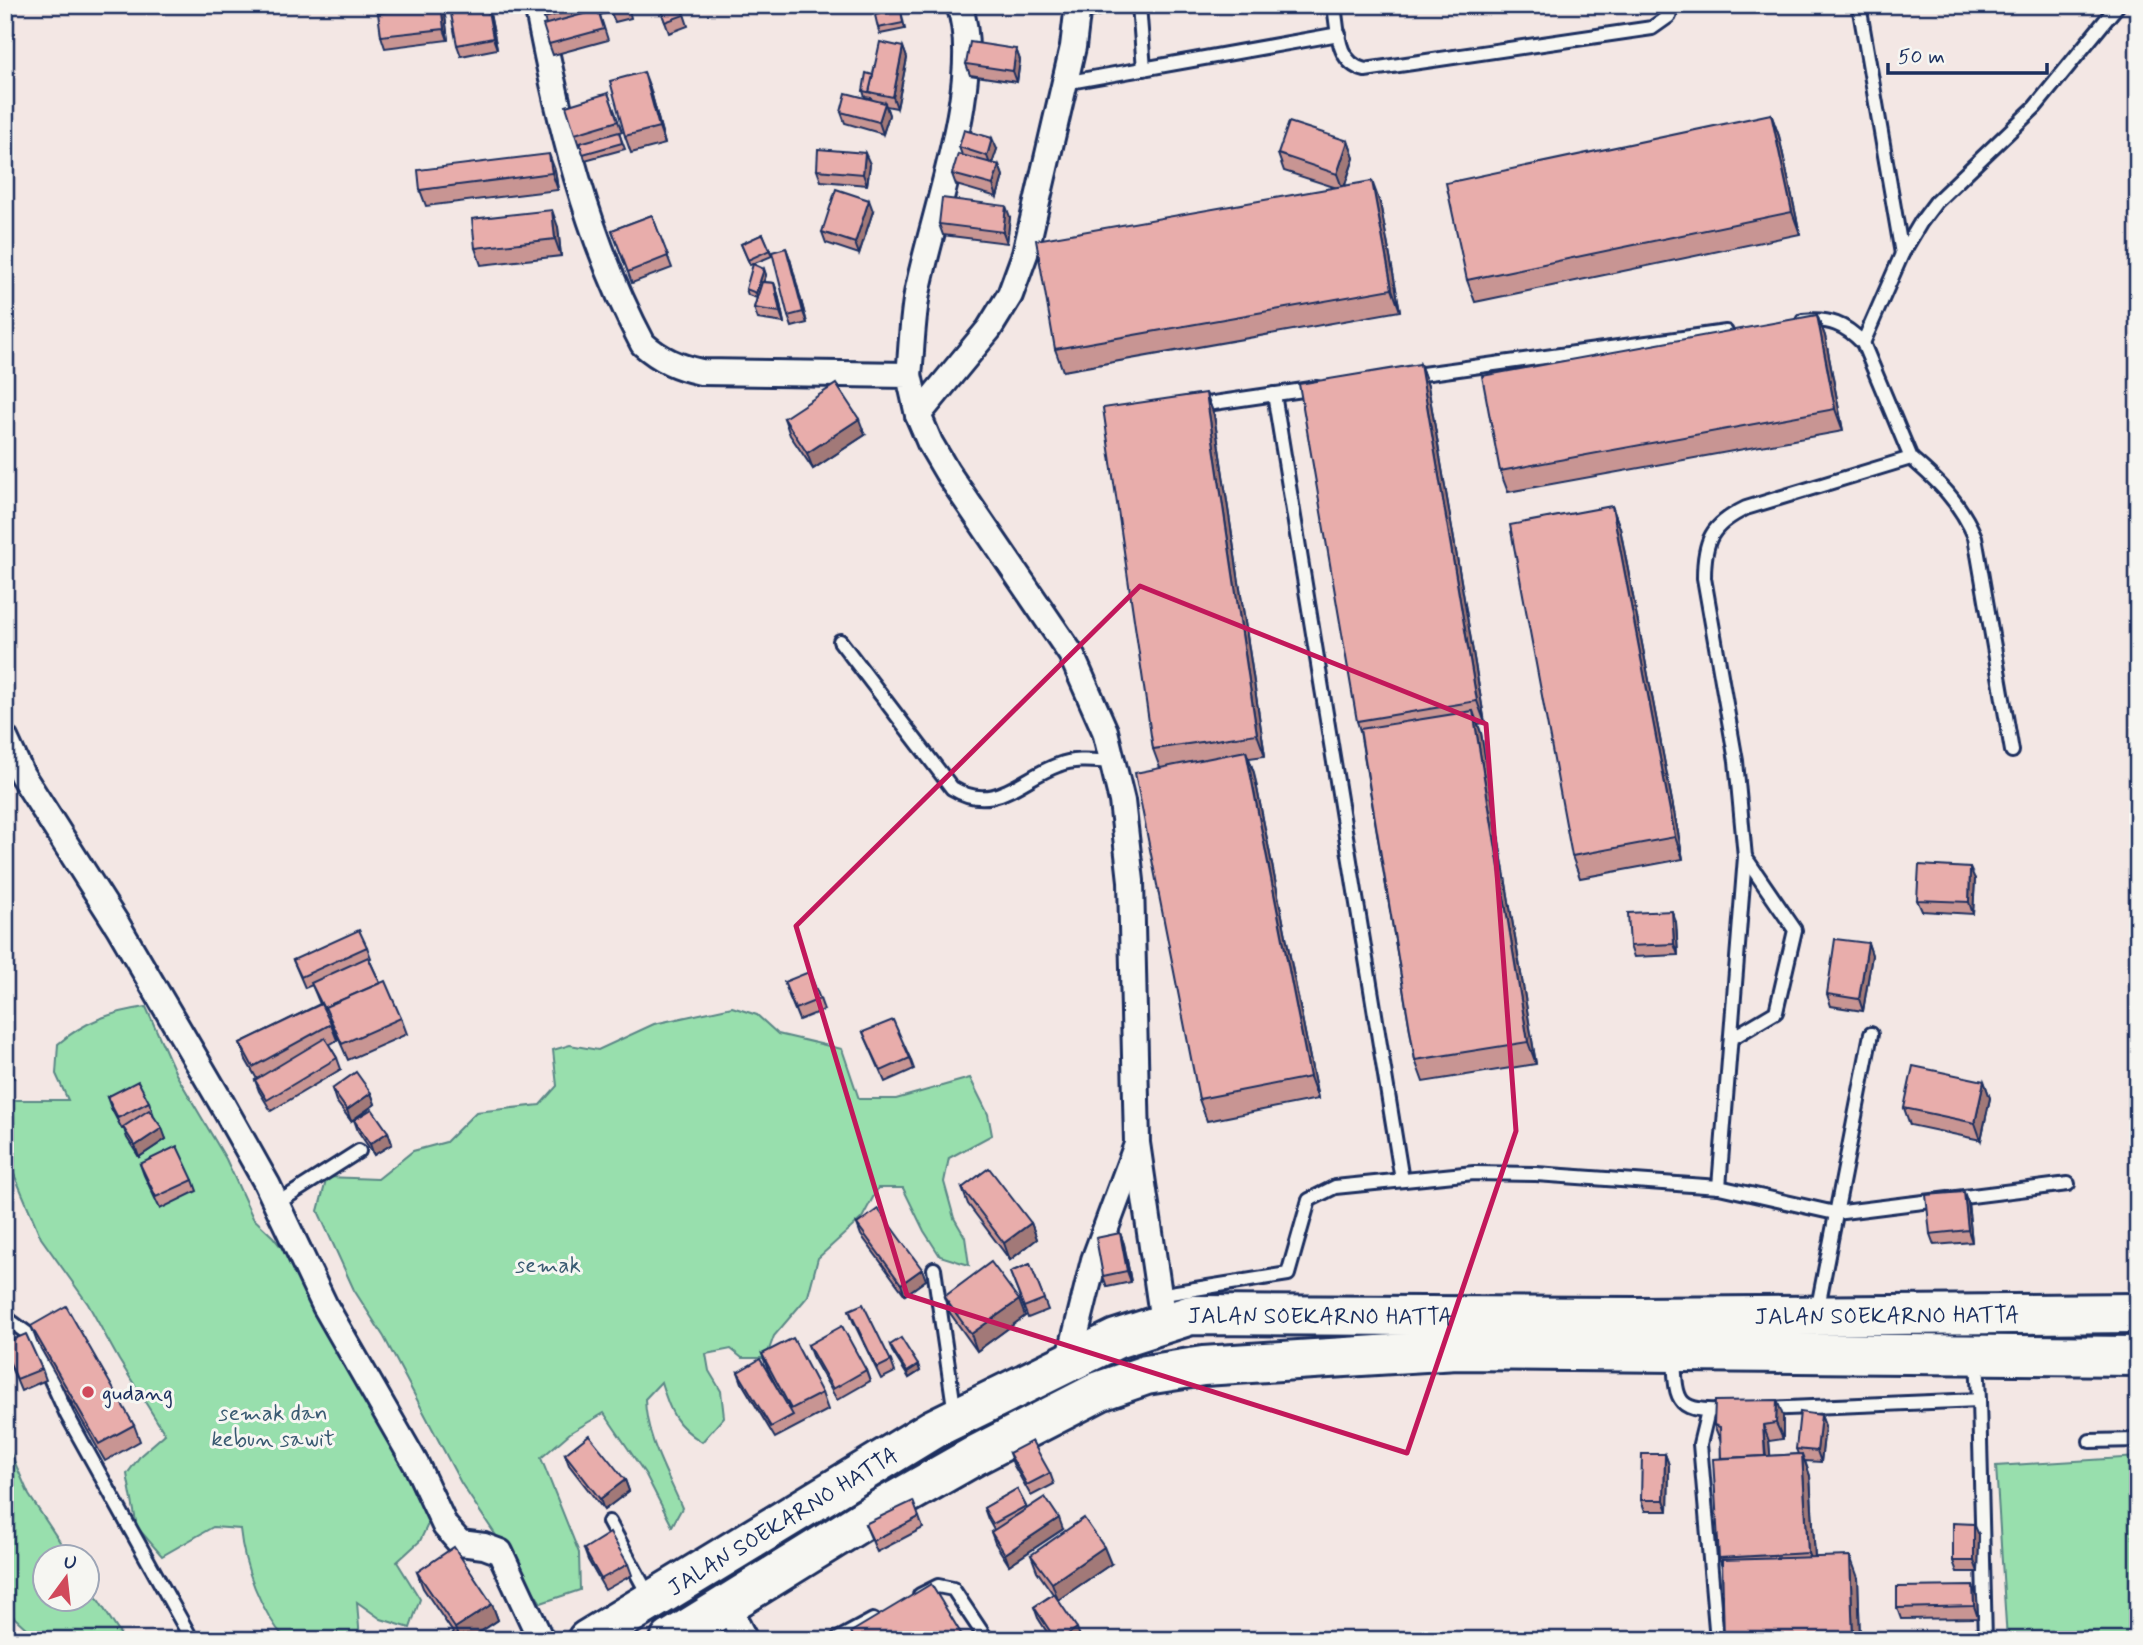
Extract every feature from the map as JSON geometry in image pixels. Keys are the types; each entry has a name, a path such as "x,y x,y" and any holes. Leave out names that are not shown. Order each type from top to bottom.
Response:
{"highway":[{"name":"JALAN SOEKARNO HATTA","path":"587,1640 650,1598 956,1418 1069,1361 1161,1309 1191,1315 1816,1316 2138,1313"},
{"name":"JALAN SOEKARNO HATTA","path":"670,1640 726,1603 976,1455 1100,1391 1146,1376 1203,1366 1457,1350 1977,1357 2138,1356"}],"street":[{"path":"537,5 554,91 589,220 643,344 658,358 701,372 909,375"},
{"path":"959,5 967,44 965,79 960,113 917,292 909,375 918,415 947,472 1070,654 1105,731 1122,801 1131,881 1137,1143 1161,1309"},
{"path":"918,415 989,328 1010,295 1025,254 1078,9"},
{"path":"5,738 22,775 155,988 276,1204 325,1306 418,1466 445,1526 460,1543 484,1546 500,1552 541,1640"},
{"path":"1069,1361 1094,1260 1137,1143"},
{"path":"726,1603 745,1640"}],"lane":[{"path":"1078,9 1108,5"},
{"path":"1139,5 1144,69"},
{"path":"1334,5 1347,63 1365,71 1652,29 1669,16 1672,5"},
{"path":"1859,5 1902,254"},
{"path":"1863,343 1902,254 1936,202 2035,107 2118,5"},
{"path":"1064,83 1339,34"},
{"path":"1790,323 1817,319 1836,322 1851,330 1863,343 1911,458 1948,490 1965,514 1975,537 2012,751"},
{"path":"1396,377 1735,331"},
{"path":"1178,408 1329,387"},
{"path":"1275,394 1402,1180"},
{"path":"1719,1187 1745,857 1736,761 1704,578 1704,554 1710,536 1724,519 1746,508 1911,458"},
{"path":"840,641 952,788 964,795 991,797 1072,761 1113,762"},
{"path":"1732,1038 1776,1012 1795,936 1787,914 1745,857"},
{"path":"1816,1316 1871,1034"},
{"path":"276,1204 359,1151"},
{"path":"1161,1309 1288,1274 1294,1261 1303,1210 1309,1200 1335,1187 1474,1173 1536,1174 1719,1187 1835,1213 2068,1184"},
{"path":"934,1269 956,1418"},
{"path":"5,1317 31,1336 67,1415 192,1640"},
{"path":"1674,1354 1678,1399 1708,1411 1979,1400"},
{"path":"1977,1357 1986,1640"},
{"path":"1708,1411 1700,1444 1717,1640"},
{"path":"2090,1441 2138,1440"},
{"path":"609,1522 650,1598"},
{"path":"909,1601 938,1586 953,1589 987,1640"},
{"path":"836,1640 884,1614"}],"highlighted area":[{"path":"1140,586 1486,724 1516,1131 1407,1453 907,1295 796,926"}],"green space":[{"name":"semak dan kebun sawit","path":"146,1007 176,1074 226,1159 253,1218 273,1237 303,1274 437,1505 420,1541 397,1562 420,1599 410,1628 381,1619 357,1602 360,1640 286,1640 261,1602 249,1573 240,1529 213,1527 162,1556 137,1527 127,1474 141,1455 165,1434 88,1304 41,1238 5,1153 5,1107 16,1100 68,1100 56,1074 58,1044 78,1029 99,1019"},
{"name":"semak","path":"732,1007 757,1015 778,1034 842,1049 859,1099 896,1099 970,1078 988,1114 992,1135 949,1158 944,1182 954,1218 965,1237 969,1265 940,1256 924,1231 903,1188 878,1188 862,1218 818,1258 808,1296 774,1336 766,1358 742,1358 731,1349 706,1354 709,1371 721,1391 724,1417 702,1442 685,1430 675,1417 661,1382 645,1399 653,1441 682,1508 672,1526 646,1475 604,1413 570,1433 541,1458 579,1553 580,1590 541,1603 461,1483 384,1337 354,1290 318,1211 327,1177 378,1179 413,1151 446,1142 476,1112 540,1105 557,1086 553,1050 570,1045 598,1050 654,1024"},
{"path":"5,1440 29,1495 61,1544 32,1544 32,1614 102,1614 102,1606 124,1640 39,1640 5,1609"},
{"path":"2138,1457 2138,1640 2007,1640 1996,1466"}],"building":[{"path":"441,5 444,29 381,36 378,13"},
{"path":"487,5 493,38 457,45 450,9"},
{"path":"540,5 590,5 544,18"},
{"path":"609,5 627,5 627,7 610,11"},
{"path":"659,5 680,5 684,15 665,22"},
{"path":"598,10 604,29 549,44 543,25"},
{"path":"901,10 903,23 878,28 875,15"},
{"path":"880,42 903,47 893,97 869,92"},
{"path":"970,42 1016,49 1013,71 966,64"},
{"path":"644,72 659,127 625,136 610,81"},
{"path":"866,73 873,75 869,92 872,93 863,91"},
{"path":"608,93 618,121 575,134 566,106"},
{"path":"846,93 885,103 879,122 841,112"},
{"path":"1771,114 1792,212 1467,280 1446,183"},
{"path":"1289,122 1348,141 1337,174 1278,154"},
{"path":"964,130 992,138 987,156 959,147"},
{"path":"619,132 622,143 583,154 580,143"},
{"path":"818,149 865,153 863,174 817,170"},
{"path":"549,154 552,173 420,190 418,170"},
{"path":"958,154 999,165 993,185 952,174"},
{"path":"1372,181 1392,289 1055,349 1036,240"},
{"path":"836,189 869,200 855,243 822,232"},
{"path":"942,198 1006,206 1003,232 939,224"},
{"path":"552,210 555,239 475,248 472,219"},
{"path":"652,215 668,256 628,272 612,230"},
{"path":"763,234 770,250 748,260 741,244"},
{"path":"786,248 803,312 788,316 772,252"},
{"path":"753,264 764,269 756,293 746,289"},
{"path":"762,282 774,283 780,312 754,308"},
{"path":"1817,315 1835,409 1500,471 1482,376"},
{"path":"1420,364 1477,701 1357,721 1299,384"},
{"path":"836,384 859,419 807,453 784,418"},
{"path":"1206,393 1257,734 1153,749 1103,408"},
{"path":"1612,506 1675,837 1572,856 1510,525"},
{"path":"1473,711 1528,1042 1415,1060 1360,729"},
{"path":"1246,751 1310,1077 1199,1099 1135,773"},
{"path":"1919,865 1970,868 1969,902 1917,900"},
{"path":"1672,911 1674,944 1630,946 1628,913"},
{"path":"359,930 367,947 301,977 293,960"},
{"path":"1835,939 1868,943 1859,999 1827,994"},
{"path":"368,957 380,983 324,1009 311,983"},
{"path":"809,972 820,999 795,1009 784,982"},
{"path":"385,981 401,1018 342,1044 325,1007"},
{"path":"321,1004 331,1024 253,1067 240,1043"},
{"path":"893,1020 910,1058 881,1071 863,1032"},
{"path":"325,1038 337,1058 267,1100 255,1080"},
{"path":"5,1056 10,1067 5,1069"},
{"path":"1913,1066 1984,1081 1975,1123 1904,1108"},
{"path":"356,1072 371,1093 347,1110 332,1089"},
{"path":"138,1081 149,1102 118,1118 107,1097"},
{"path":"372,1109 388,1132 370,1144 354,1120"},
{"path":"149,1110 162,1128 135,1146 123,1127"},
{"path":"177,1146 193,1180 156,1197 140,1164"},
{"path":"989,1168 1031,1223 1004,1243 962,1188"},
{"path":"1964,1192 1968,1230 1930,1234 1926,1195"},
{"path":"878,1209 922,1269 901,1284 857,1224"},
{"path":"1120,1233 1127,1271 1103,1276 1096,1238"},
{"path":"991,1262 1019,1300 971,1334 944,1297"},
{"path":"1030,1264 1044,1299 1024,1307 1010,1272"},
{"path":"863,1304 891,1361 877,1368 849,1310"},
{"name":"gudang","path":"66,1306 134,1425 99,1444 31,1326"},
{"path":"842,1326 866,1370 833,1389 808,1345"},
{"path":"26,1334 42,1369 17,1379 5,1352 5,1343"},
{"path":"793,1338 822,1393 791,1409 762,1354"},
{"path":"901,1338 918,1365 907,1372 890,1345"},
{"path":"760,1359 793,1415 771,1427 738,1372"},
{"path":"1777,1400 1776,1423 1763,1425 1765,1456 1721,1458 1720,1427 1714,1425 1715,1401"},
{"path":"1800,1412 1821,1415 1817,1451 1796,1449"},
{"path":"589,1435 625,1480 600,1499 565,1454"},
{"path":"1032,1441 1050,1473 1027,1485 1009,1453"},
{"path":"1642,1454 1665,1454 1664,1500 1641,1500"},
{"path":"1802,1454 1808,1553 1719,1558 1713,1459"},
{"path":"1017,1489 1026,1506 993,1524 984,1508"},
{"path":"1045,1497 1059,1518 1005,1554 991,1532"},
{"path":"913,1501 919,1517 873,1541 865,1524"},
{"path":"1084,1518 1104,1547 1052,1583 1031,1555"},
{"path":"1953,1523 1974,1524 1974,1561 1953,1561"},
{"path":"610,1533 628,1564 601,1579 584,1549"},
{"path":"454,1547 492,1604 455,1628 417,1572"},
{"path":"1850,1556 1853,1640 1724,1640 1722,1560"},
{"path":"931,1584 965,1640 856,1640 851,1632"},
{"path":"1973,1586 1974,1606 1897,1608 1897,1587"},
{"path":"1054,1594 1077,1628 1059,1640 1056,1640 1034,1607"},
{"path":"394,1634 397,1640 382,1640"}],"place":[{"name":"gudang","path":"88,1392"}]}
